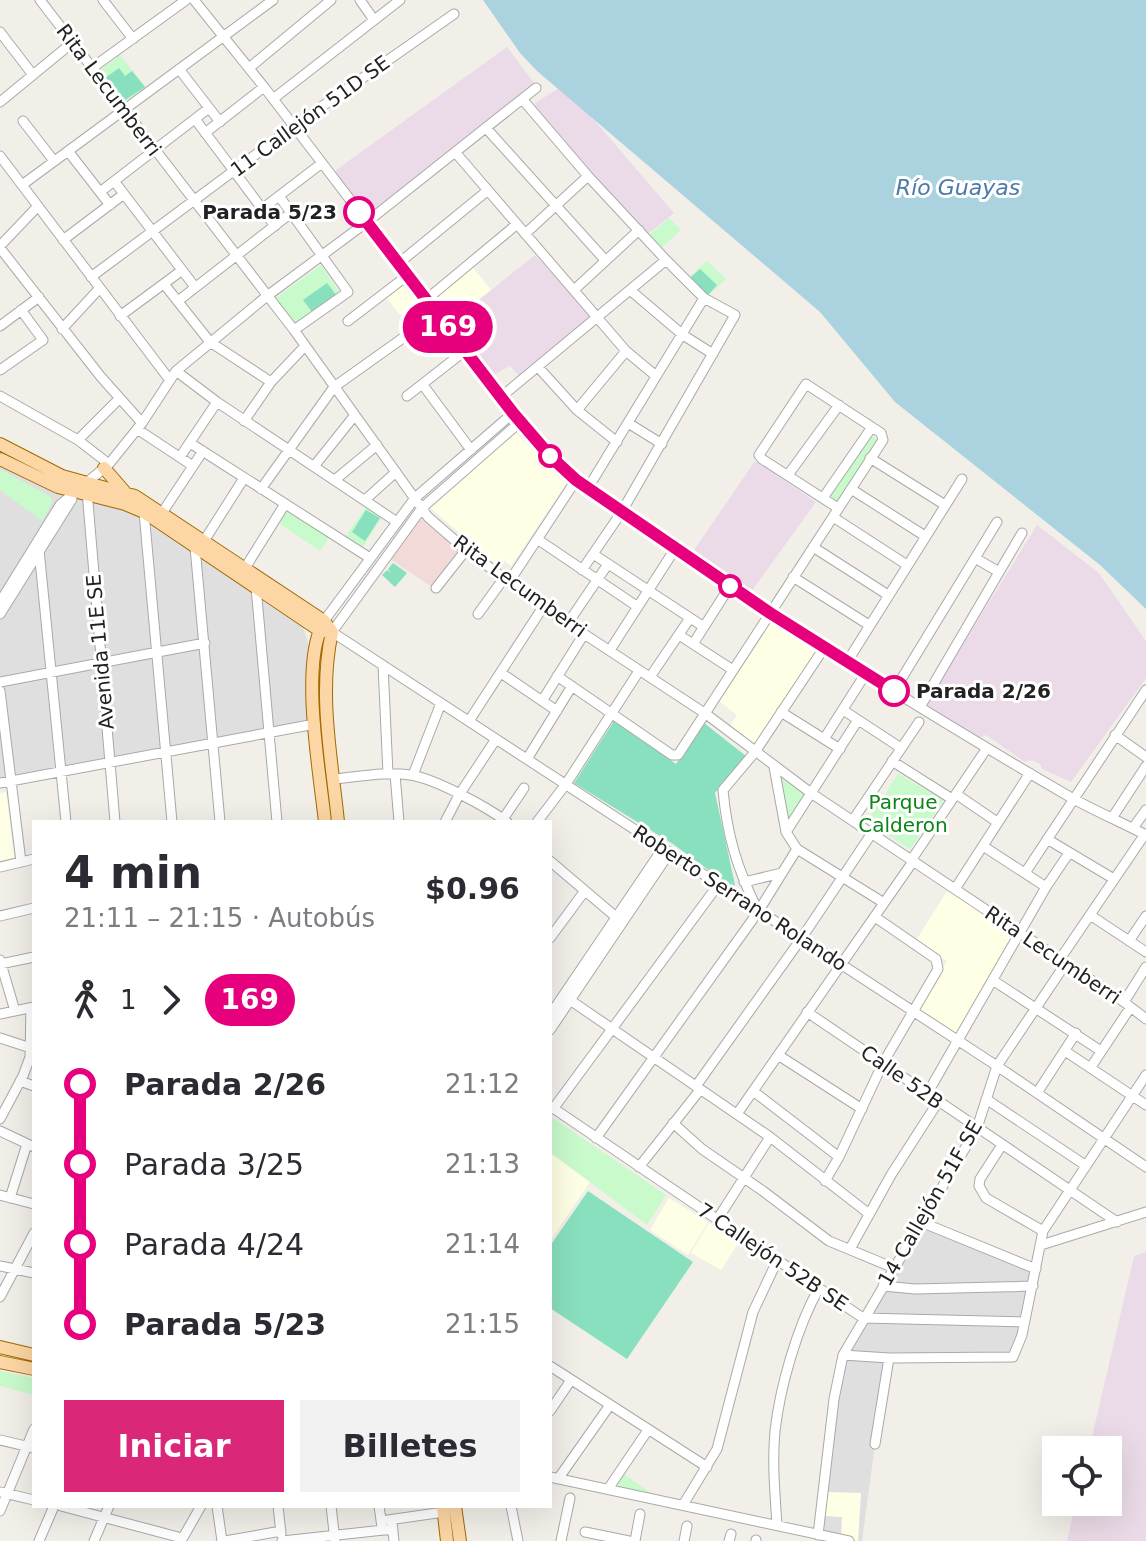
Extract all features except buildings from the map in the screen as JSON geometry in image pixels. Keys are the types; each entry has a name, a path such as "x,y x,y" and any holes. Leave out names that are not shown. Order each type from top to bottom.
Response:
{"main road":[{"name":"Roberto Serrano Rolando","path":"0,444 83,490 144,512 245,568 325,628"},
{"name":"Roberto Serrano Rolando","path":"0,459 58,487 124,491 162,513 256,587 325,628"},
{"path":"106,466 124,491"},
{"path":"325,628 314,672 315,724 325,820"},
{"path":"325,628 326,688 338,820"},
{"path":"0,1347 32,1353"},
{"path":"0,1362 32,1369"},
{"path":"447,1508 447,1541"},
{"path":"447,1508 460,1541"}],"street":[{"name":"Rita Lecumberri","path":"40,0 294,330 428,517 466,550 543,607 706,714 811,793 1146,1019"},
{"path":"104,0 133,39"},
{"path":"92,68 186,0"},
{"path":"22,185 273,0"},
{"path":"249,68 331,0"},
{"path":"360,0 374,20"},
{"path":"273,99 400,0"},
{"path":"200,2 222,37 264,87 520,422 576,480 824,648 987,748 1145,835"},
{"name":"11 Callejón 51D SE","path":"91,277 294,126 454,14"},
{"path":"0,32 33,75"},
{"path":"0,102 73,42"},
{"path":"0,51 10,44"},
{"path":"179,69 220,122"},
{"path":"205,133 264,87"},
{"path":"0,614 39,550 83,490 139,426 172,375 267,296 367,222 536,88"},
{"path":"523,100 666,260 704,298 735,315 621,513 582,570"},
{"path":"100,192 209,108"},
{"path":"195,119 275,226"},
{"path":"23,121 54,161"},
{"path":"486,128 605,260"},
{"path":"68,151 110,205"},
{"path":"455,152 626,351 656,376"},
{"path":"0,156 120,316 172,375 315,465 397,522"},
{"path":"262,209 322,163"},
{"path":"525,234 588,176"},
{"path":"114,181 195,287"},
{"path":"399,263 487,191"},
{"path":"63,240 124,194"},
{"path":"279,196 348,292 294,330"},
{"path":"38,206 0,247 139,426 193,466"},
{"path":"178,301 291,213"},
{"path":"427,299 516,225"},
{"path":"574,290 639,230"},
{"path":"501,397 666,260"},
{"path":"120,316 181,271"},
{"path":"348,321 408,275"},
{"path":"164,284 210,342 271,382"},
{"path":"62,329 99,289"},
{"path":"630,290 683,335 713,354"},
{"path":"0,326 39,297"},
{"path":"588,488 704,298"},
{"path":"0,370 43,340 21,310"},
{"path":"261,489 334,387 438,313"},
{"path":"244,421 271,382 305,346"},
{"path":"407,396 466,350"},
{"path":"577,410 626,351"},
{"path":"538,367 577,410 617,442"},
{"path":"557,676 672,755 678,755 706,714 793,577 813,547 836,512 851,489 870,458 883,440 881,433 810,384 802,388 759,453 762,459 823,498 836,512 907,565"},
{"path":"423,385 471,450"},
{"path":"0,396 78,440 106,466"},
{"path":"78,440 119,399"},
{"path":"180,457 217,402"},
{"path":"788,475 839,405"},
{"path":"325,628 370,558 415,498 513,413"},
{"path":"315,465 355,415"},
{"path":"325,628 422,508 520,422"},
{"path":"628,423 662,444"},
{"path":"823,498 872,427"},
{"path":"190,443 370,558"},
{"path":"336,479 377,445"},
{"path":"162,513 203,451"},
{"path":"870,458 945,505"},
{"path":"366,499 396,472"},
{"path":"220,820 200,544 244,478"},
{"path":"847,662 962,479"},
{"path":"478,614 537,539 576,480"},
{"path":"851,489 925,536"},
{"path":"0,602 60,505 83,490"},
{"name":"Avenida 11E SE","path":"83,490 115,820"},
{"path":"245,568 285,504"},
{"path":"144,512 172,820"},
{"path":"894,691 997,522"},
{"path":"920,707 1022,533"},
{"path":"537,539 638,607"},
{"path":"813,547 888,595"},
{"path":"610,650 675,549"},
{"path":"39,550 66,820"},
{"path":"436,588 466,550"},
{"path":"593,554 704,627"},
{"path":"975,558 999,572"},
{"path":"568,623 608,564"},
{"path":"793,577 869,625"},
{"path":"693,644 730,586"},
{"path":"256,587 277,820"},
{"path":"469,721 543,607"},
{"path":"650,677 690,618"},
{"name":"Roberto Serrano Rolando","path":"325,628 1144,1162"},
{"path":"542,701 584,634"},
{"path":"679,635 733,670"},
{"path":"0,682 205,643"},
{"path":"758,912 728,836 723,790 755,752 824,648"},
{"path":"383,665 391,774 399,820"},
{"path":"539,820 566,784 639,671"},
{"path":"501,673 557,711"},
{"path":"824,739 866,673"},
{"path":"527,759 572,686"},
{"path":"1025,873 1146,690"},
{"path":"0,691 21,862"},
{"path":"413,775 441,703"},
{"path":"843,710 901,748"},
{"path":"781,712 840,749"},
{"path":"786,832 858,720"},
{"path":"853,820 919,722"},
{"path":"0,783 315,724"},
{"path":"1115,735 1146,757"},
{"path":"446,820 496,739"},
{"path":"737,1114 875,917 987,748"},
{"path":"892,761 997,822"},
{"path":"1112,818 1146,766"},
{"path":"774,767 786,832 797,849 884,903"},
{"path":"955,889 1030,773"},
{"path":"333,779 413,775 459,795 502,820"},
{"path":"505,820 524,788"},
{"path":"1133,828 1146,810"},
{"path":"639,1167 698,1088 872,833"},
{"name":"14 Callejón 51F SE","path":"818,1535 834,1399 843,1355 977,1128 997,1066 1090,915 1145,835"},
{"path":"1047,839 1114,879"},
{"path":"983,846 1046,887"},
{"path":"596,1138 758,912 797,849"},
{"path":"552,1026 616,917 666,850"},
{"path":"552,1013 566,998 666,850"},
{"path":"927,1094 1046,887 1069,853"},
{"path":"0,867 32,859"},
{"path":"552,863 616,917"},
{"path":"744,882 782,873"},
{"path":"552,1107 718,885"},
{"path":"552,935 584,892"},
{"path":"0,916 32,908"},
{"path":"1090,915 1146,952"},
{"path":"1129,941 1146,916"},
{"path":"825,1181 883,1063 938,969 936,959 875,917"},
{"path":"15,1011 1,963 32,957"},
{"path":"1091,1067 1146,967"},
{"path":"994,981 1101,1051"},
{"path":"552,991 612,1027 770,1137 868,1213"},
{"path":"0,1014 32,1008 31,1048 22,1078 0,1119"},
{"name":"Calle 52B","path":"807,1012 1117,1222"},
{"path":"1037,1093 1076,1033"},
{"path":"0,1038 31,1048"},
{"path":"1065,1051 1146,1105"},
{"path":"778,1055 862,1109"},
{"path":"22,1078 32,1075"},
{"path":"843,1355 889,1358 1013,1357 1022,1335 1043,1231 1146,1075"},
{"path":"22,1078 32,1085"},
{"path":"753,1091 839,1157"},
{"path":"0,1094 12,1098"},
{"path":"986,1099 1085,1165"},
{"path":"850,1249 868,1213 938,1102"},
{"name":"7 Callejón 52B SE","path":"552,1107 863,1318 1024,1322"},
{"path":"673,1123 702,1149 820,1235 894,1268"},
{"path":"0,1131 31,1145 5,1196 32,1203"},
{"path":"717,1220 770,1137"},
{"path":"1002,1145 980,1179 982,1193 1043,1231"},
{"path":"1041,1245 1146,1212"},
{"path":"921,1222 1036,1269"},
{"path":"0,1297 32,1237"},
{"path":"683,1505 707,1467 723,1432 753,1312 777,1261"},
{"path":"0,1266 32,1273"},
{"path":"883,1286 915,1289 1033,1286"},
{"path":"777,1525 775,1430 800,1327 819,1288"},
{"path":"875,1444 889,1358"},
{"path":"552,1367 707,1467"},
{"path":"552,1408 571,1380"},
{"path":"610,1405 554,1478 849,1541"},
{"path":"608,1489 648,1430"},
{"path":"0,1440 30,1447 4,1493 0,1511"},
{"path":"4,1493 32,1500"},
{"path":"561,1541 570,1498"},
{"path":"39,1541 53,1508"},
{"path":"70,1508 182,1540 200,1508"},
{"path":"94,1541 108,1508"},
{"path":"217,1508 224,1541 278,1537 335,1538 447,1508"},
{"path":"278,1508 278,1537"},
{"path":"331,1508 335,1538"},
{"path":"380,1508 394,1541"},
{"path":"511,1508 518,1541"},
{"path":"585,1532 632,1541 640,1514"},
{"path":"684,1541 687,1526"}],"shaded area":[{"path":"507,47 535,84 368,216 336,170"},
{"path":"564,85 674,213 648,234 534,108 535,103"},
{"path":"535,255 592,317 519,376 510,366 492,376 451,322"},
{"path":"471,265 491,290 450,321 431,297"},
{"path":"403,286 416,302 400,315 387,298"},
{"path":"516,433 566,484 511,566 504,560 498,566 428,506"},
{"path":"755,461 816,502 751,592 692,553"},
{"path":"0,464 129,508 302,625 309,645 309,722 0,779"},
{"path":"420,518 462,549 432,587 390,559"},
{"path":"1037,525 1099,573 1146,641 1146,678 1071,782 1042,769 1040,764 1031,760 1025,762 986,735 980,738 926,704"},
{"path":"772,621 817,652 754,745 729,727 737,715 719,701"},
{"path":"6,792 15,861 0,864 0,793"},
{"path":"947,891 1018,934 956,1034 917,1010 947,961 915,942"},
{"path":"552,1154 590,1182 552,1238"},
{"path":"669,1198 708,1222 688,1255 650,1230"},
{"path":"709,1223 739,1242 721,1270 691,1253"},
{"path":"920,1226 1035,1269 1015,1357 887,1355 862,1541 845,1541 816,1534 842,1355"},
{"path":"1146,1252 1146,1541 1067,1541 1073,1516 1122,1516 1122,1436 1092,1436 1134,1256"},
{"path":"828,1492 861,1493 858,1541 841,1537 842,1517 825,1516"}],"green space":[{"path":"120,55 146,87 122,103 98,72"},
{"path":"119,68 125,76 132,71 145,87 122,102 105,78"},
{"path":"669,218 681,230 660,249 649,235"},
{"path":"707,261 726,279 707,297 688,278"},
{"path":"321,265 342,295 295,327 274,299"},
{"path":"700,269 717,285 707,296 690,278"},
{"path":"327,283 337,296 313,313 303,300"},
{"path":"869,434 880,441 839,504 826,496"},
{"path":"0,469 51,497 52,503 42,521 0,490"},
{"path":"366,507 382,517 361,550 344,539"},
{"path":"286,509 329,538 320,551 277,522"},
{"path":"366,510 380,518 365,541 352,532"},
{"path":"393,563 407,573 395,587 382,575 387,570 391,572 388,569"},
{"path":"614,721 676,764 704,723 746,756 715,793 735,885 733,888 673,844 574,783"},
{"name":"Parque Calderon","path":"898,774 944,800 910,849 867,822"},
{"path":"778,776 806,795 787,823"},
{"path":"552,1117 666,1195 647,1225 552,1154"},
{"path":"588,1191 693,1262 627,1359 552,1309 552,1243"},
{"path":"0,1371 32,1378 32,1394 0,1386"},
{"path":"624,1474 654,1495 615,1486"}],"water":[{"name":"Río Guayas","path":"483,0 1146,0 1146,609 1100,565 895,402 820,312 537,71 520,53"}],"bus line":[{"name":"169","path":"359,212 513,413 550,456 576,480 770,613 894,691"}],"place":[{"name":"Parada 5/23","path":"359,212"},
{"name":"Parada 2/26","path":"894,691"}]}
